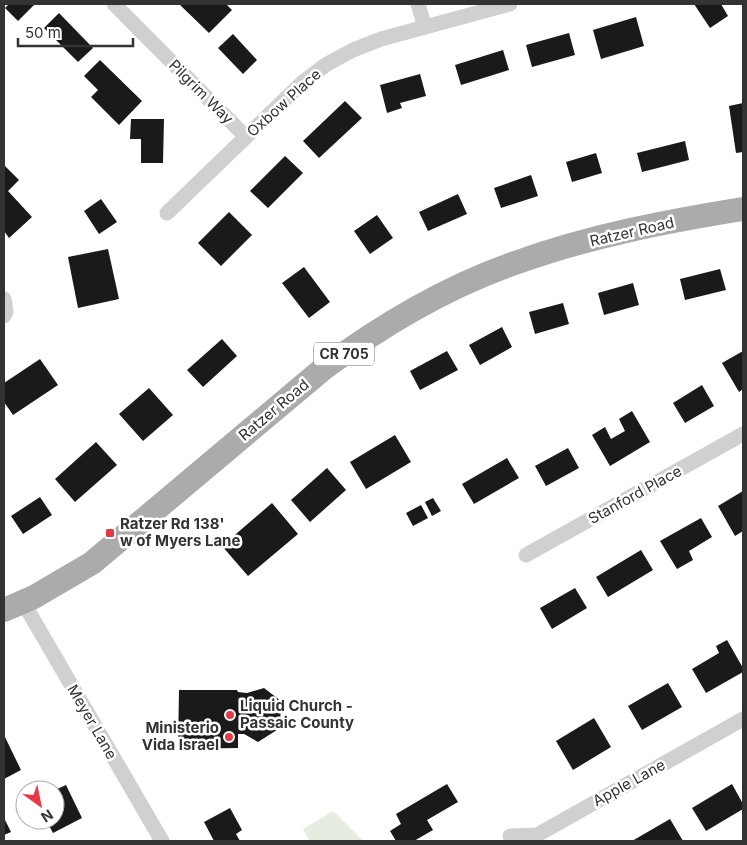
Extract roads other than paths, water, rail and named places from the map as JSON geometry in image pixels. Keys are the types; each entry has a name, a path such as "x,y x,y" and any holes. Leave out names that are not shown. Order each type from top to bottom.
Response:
{"main road":[{"name":"Ratzer Road","path":"13,606 92,563 323,369 355,346 429,302 517,262 550,252 618,234 743,209"}],"street":[{"name":"Pilgrim Way","path":"114,4 246,137"},
{"path":"418,4 425,27"},
{"name":"Oxbow Place","path":"167,213 303,82 327,64 353,50 381,39 510,4"},
{"path":"4,299 6,312 4,316"},
{"name":"Stanford Place","path":"526,555 743,434"},
{"name":"Meyer Lane","path":"13,606 162,841"},
{"name":"Apple Lane","path":"510,836 537,835 743,718"}],"place":[{"name":"Ratzer Rd 138' w of Myers Lane","path":"110,533"},
{"name":"Liquid Church - Passaic County","path":"230,715"},
{"name":"Ministerio Vida Israel","path":"229,737"}]}
